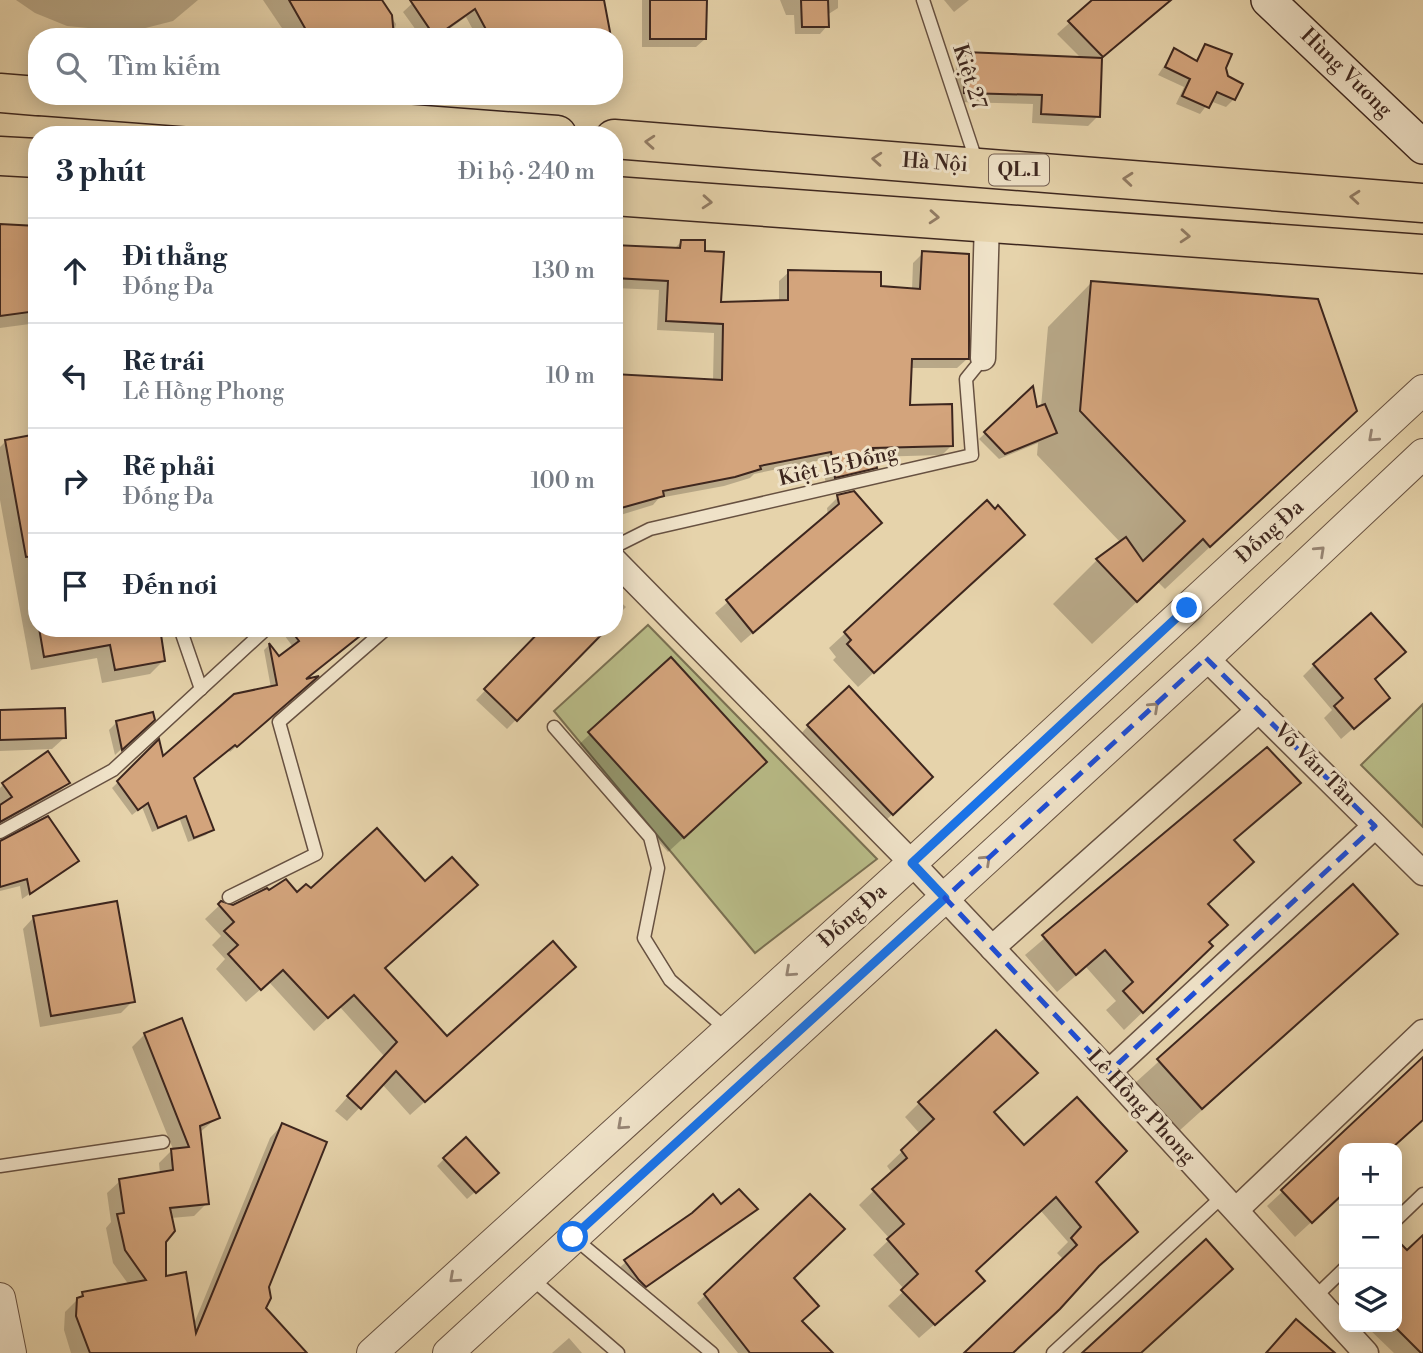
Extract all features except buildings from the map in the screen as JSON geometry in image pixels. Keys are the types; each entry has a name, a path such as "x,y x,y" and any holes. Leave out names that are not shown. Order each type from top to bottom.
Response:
{"main road":[{"name":"Hùng Vương","path":"1268,0 1423,147"},
{"path":"0,93 28,95"},
{"path":"158,105 437,126"},
{"name":"Hà Nội","path":"623,140 1423,203"},
{"path":"0,156 28,158"},
{"path":"623,197 1423,254"}],"street":[{"path":"983,358 987,221"},
{"name":"Đống Đa","path":"372,1353 912,863 1423,390"},
{"path":"448,1353 1206,658 1423,454"},
{"name":"Lê Hồng Phong","path":"623,569 912,863 1109,1072 1366,1353"},
{"name":"Võ Văn Tần","path":"1206,658 1423,873"},
{"path":"992,948 1259,710"},
{"path":"1109,1072 1375,826"},
{"path":"1230,1203 1423,1032"},
{"path":"0,1298 11,1353"}],"lane":[{"name":"Kiệt 27","path":"923,0 979,166"},
{"name":"Kiệt 15 Đống","path":"623,542 650,529 972,455 966,379 983,358"},
{"path":"183,637 201,689"},
{"path":"0,832 113,770 257,637"},
{"path":"229,897 316,855 279,722 377,637"},
{"path":"554,727 650,837 658,868 644,939 651,954 670,980 726,1029"},
{"path":"0,1166 163,1142"},
{"path":"1402,1214 1423,1194"},
{"path":"1053,1353 1230,1203"},
{"path":"573,1237 712,1353"},
{"path":"1315,1297 1339,1274"},
{"path":"530,1277 618,1353"}],"highlighted area":[{"path":"1206,658 1375,826 1109,1072 945,898"}],"green space":[{"path":"648,625 877,859 755,953 554,711"},
{"path":"1423,704 1423,827 1361,765"}],"route":[{"path":"573,1237 945,898 912,863 1187,608"}]}
